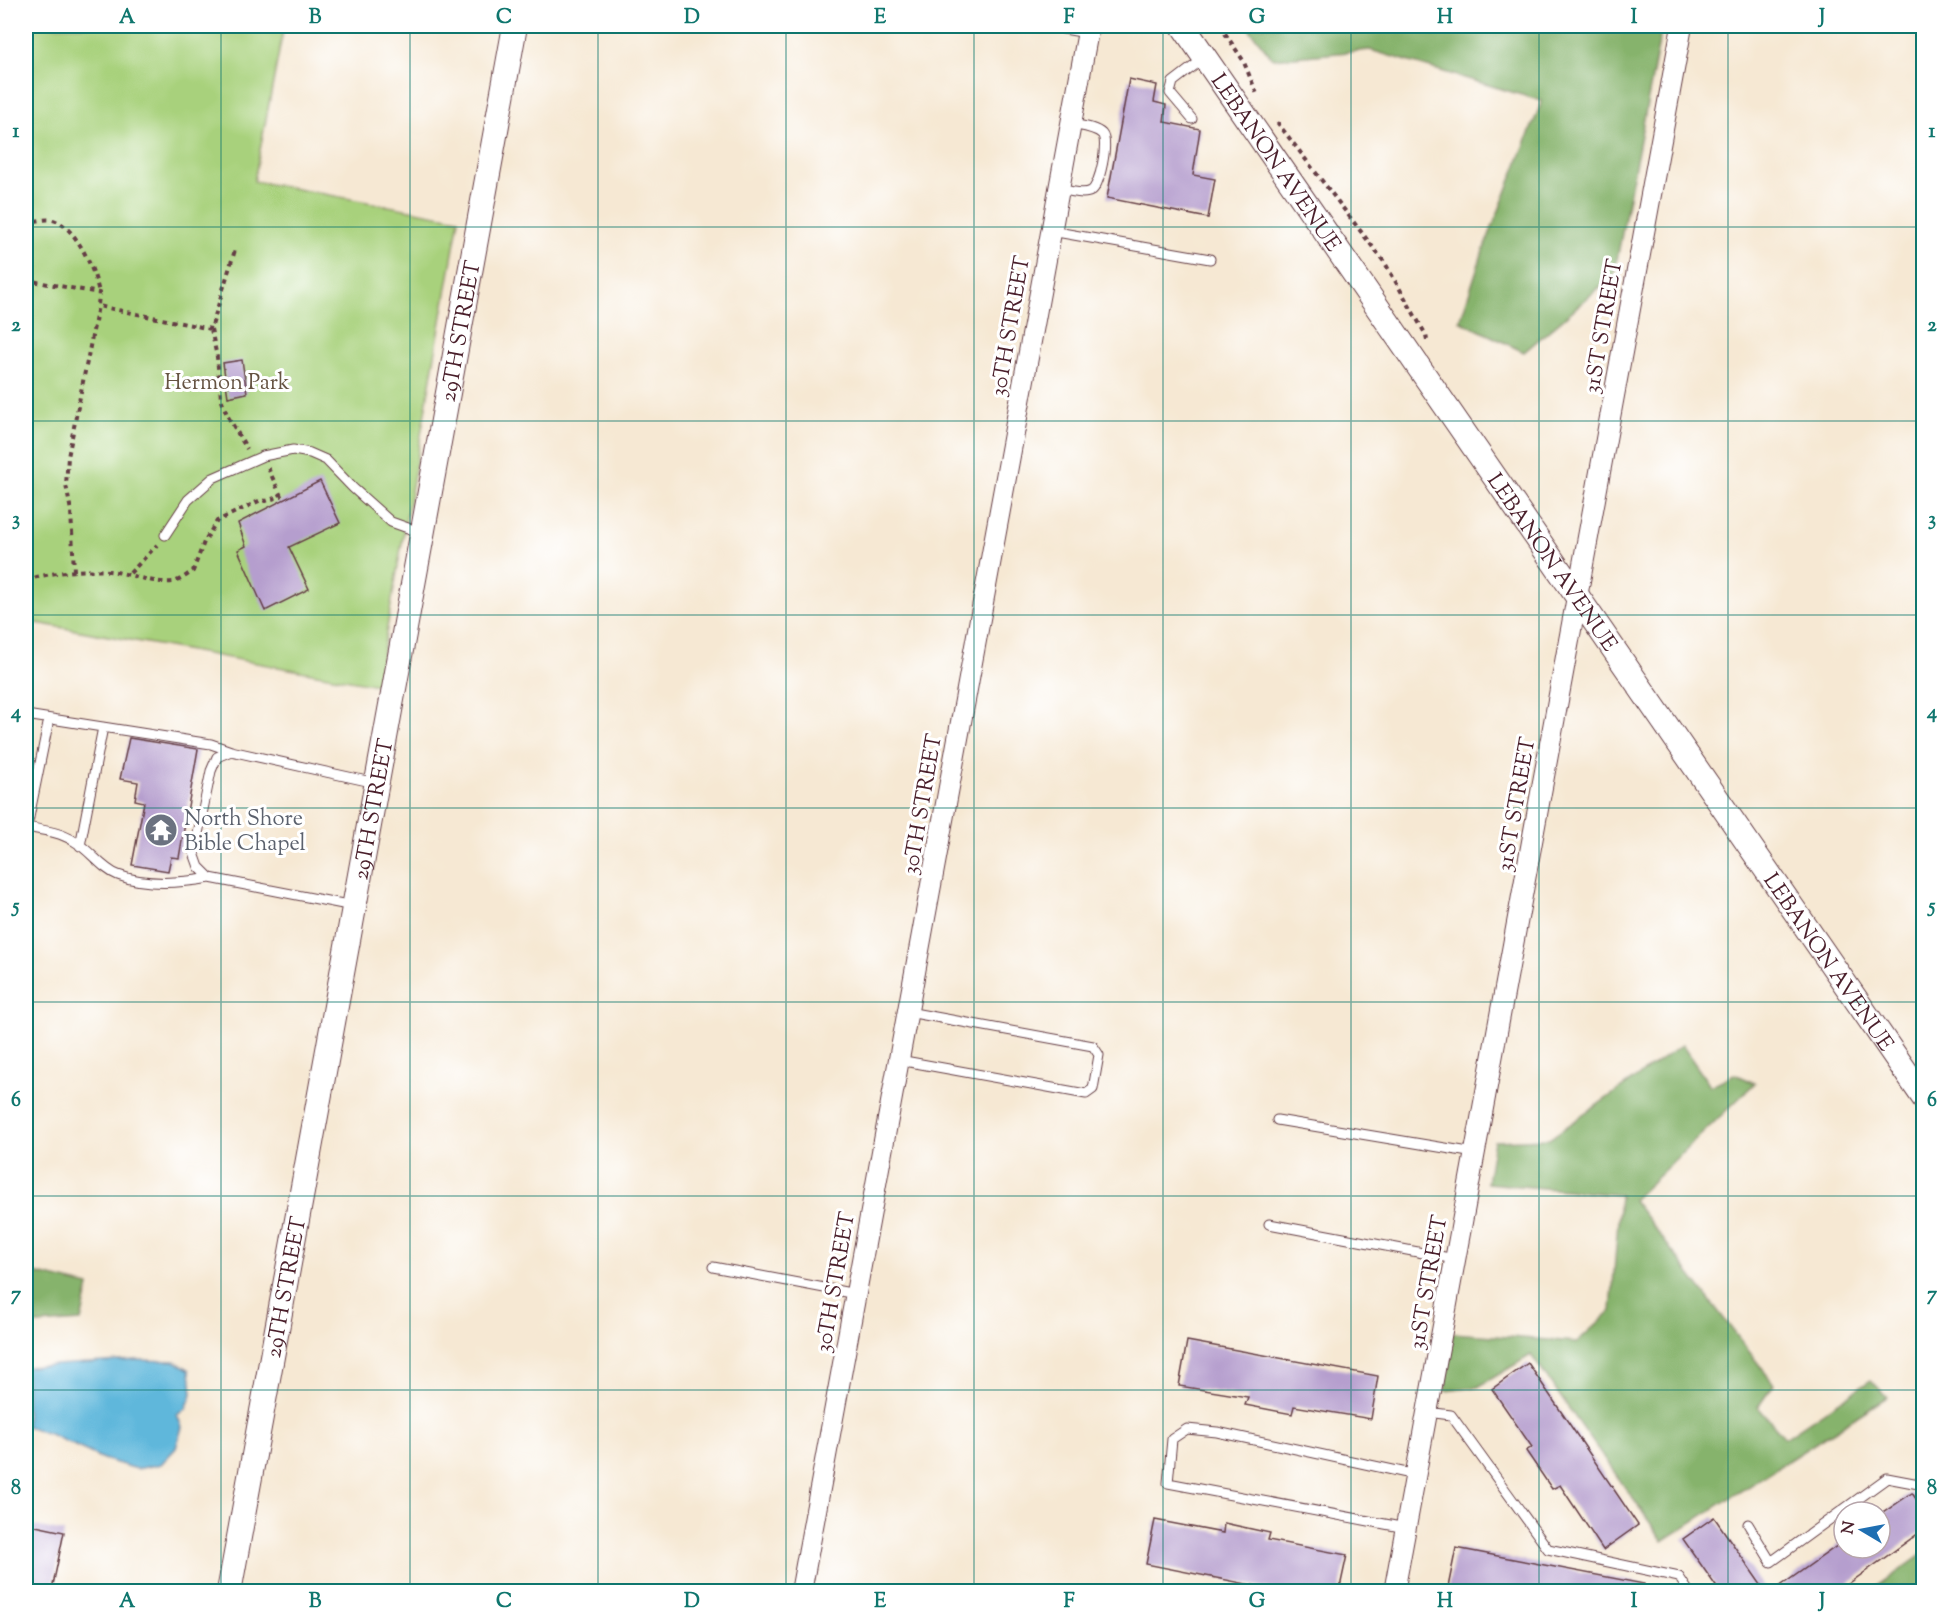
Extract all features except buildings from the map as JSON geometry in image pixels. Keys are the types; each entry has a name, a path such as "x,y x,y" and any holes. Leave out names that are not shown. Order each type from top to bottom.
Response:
{"street":[{"name":"29TH STREET","path":"229,1592 515,26"},
{"name":"LEBANON AVENUE","path":"1183,26 1923,1098"},
{"name":"31ST STREET","path":"1394,1592 1682,26"},
{"name":"30TH STREET","path":"801,1592 1088,29"}],"lane":[{"path":"1047,26 1088,29"},
{"path":"1192,119 1170,93 1173,82 1205,58"},
{"path":"1059,189 1085,193 1093,191 1098,183 1106,142 1102,134 1071,124"},
{"path":"1051,231 1210,259"},
{"path":"165,535 188,500 213,478 263,456 293,450 310,453 326,460 391,522 422,533"},
{"path":"26,715 211,744 231,751 376,783"},
{"path":"49,719 26,827 54,833 74,841 117,875 152,882 180,883 210,878 354,906"},
{"path":"80,846 103,727"},
{"path":"210,878 199,867 194,853 211,771 217,757 231,751"},
{"path":"899,1060 1086,1094 1093,1089 1099,1054 1094,1046 908,1012"},
{"path":"1277,1120 1475,1153"},
{"path":"1269,1224 1455,1259"},
{"path":"713,1267 856,1294"},
{"path":"1427,1412 1451,1415 1548,1549 1679,1578 1689,1592"},
{"path":"1406,1528 1168,1483 1172,1438 1187,1430 1217,1432 1416,1475"},
{"path":"1748,1524 1771,1562 1887,1478 1923,1485"},
{"path":"1677,1592 1679,1578"}],"path":[{"path":"1220,26 1243,60 1261,102"},
{"path":"1273,117 1385,263 1426,335 1427,346"},
{"path":"26,222 46,219 66,226 89,262 99,293 68,457 66,485 71,511 74,571"},
{"path":"235,250 211,329 217,357 221,398 227,415 254,460"},
{"path":"26,280 99,293"},
{"path":"98,306 211,329"},
{"path":"130,573 165,535"}],"green space":[{"name":"Hermon Park","path":"26,26 284,26 254,181 459,219 377,685 26,621"},
{"path":"1247,26 1662,26 1614,275 1524,352 1460,321 1483,251 1542,101 1370,50 1273,59"},
{"path":"1682,1045 1710,1086 1734,1074 1755,1083 1633,1200 1774,1384 1758,1407 1785,1438 1871,1380 1887,1397 1663,1541 1531,1355 1478,1387 1446,1391 1453,1333 1577,1342 1611,1311 1620,1195 1487,1183 1494,1141 1549,1139"},
{"path":"26,1271 89,1286 81,1321 26,1325"},
{"path":"1923,1554 1923,1591 1871,1591"}],"water":[{"path":"136,1360 175,1361 190,1370 192,1394 186,1409 177,1415 182,1427 176,1448 161,1464 137,1469 103,1459 52,1435 26,1426 26,1367"}],"place":[{"name":"North Shore Bible Chapel","path":"161,830"}]}
